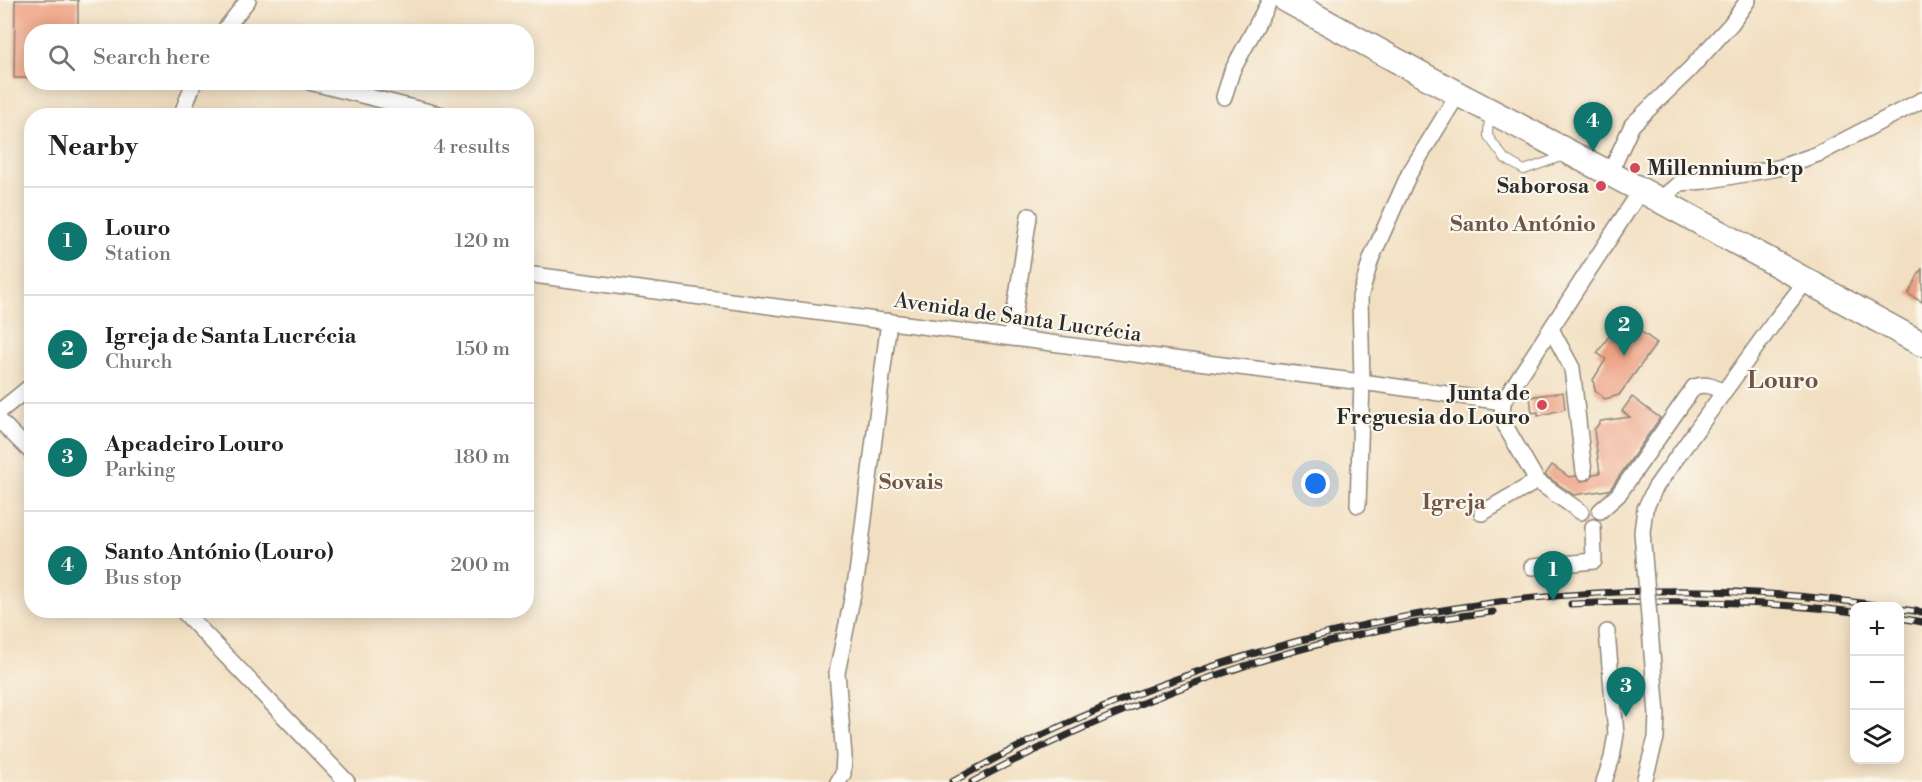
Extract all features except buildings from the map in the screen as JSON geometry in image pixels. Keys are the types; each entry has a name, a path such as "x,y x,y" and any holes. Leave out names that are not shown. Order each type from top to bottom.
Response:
{"main road":[{"path":"1286,0 1922,344"}],"street":[{"path":"229,24 248,0"},
{"path":"1224,97 1232,71 1270,0"},
{"path":"1610,174 1632,125 1689,70 1731,24 1748,0"},
{"path":"184,108 191,90"},
{"path":"341,90 414,108"},
{"path":"1358,505 1362,382 1360,297 1371,259 1409,174 1458,94"},
{"path":"1593,527 1582,522 1581,512 1537,481 1507,429 1502,417 1503,402 1551,329 1650,195 1680,183 1705,181 1778,168 1818,154 1922,100"},
{"path":"1011,337 1029,216"},
{"name":"Avenida de Santa Lucrécia","path":"534,275 1503,402"},
{"path":"1644,782 1656,738 1657,714 1642,532 1645,509 1655,488 1807,280"},
{"path":"838,782 843,774 844,756 837,672 857,574 889,321"},
{"path":"1551,329 1572,368 1584,472"},
{"path":"1600,511 1618,495 1694,387 1702,384 1714,386 1724,393"},
{"path":"0,411 24,392"},
{"path":"0,421 24,445"},
{"path":"1482,513 1537,481"},
{"path":"1581,512 1589,506 1596,507 1600,511 1601,520 1593,527"},
{"path":"1532,567 1594,561 1593,527"},
{"path":"190,618 347,782"},
{"path":"1604,782 1612,758 1616,734 1607,632"}],"lane":[{"path":"1490,110 1488,136 1505,159 1524,170 1572,154"}],"railway":[{"path":"952,782 1059,727 1171,681 1285,644 1403,617 1522,599 1642,591 1762,594 1850,603"},
{"path":"1571,604 1713,602 1783,605 1850,612"},
{"path":"1904,610 1922,612"},
{"path":"972,782 1096,722 1224,673 1290,652 1357,635 1493,612"},
{"path":"1904,619 1922,622"}],"place":[{"name":"Santo António (Louro)","path":"1593,152"},
{"name":"Millennium bcp","path":"1635,168"},
{"name":"Saborosa","path":"1601,186"},
{"name":"Igreja de Santa Lucrécia","path":"1624,356"},
{"name":"Junta de Freguesia do Louro","path":"1542,405"},
{"name":"Louro","path":"1553,601"},
{"name":"Apeadeiro Louro","path":"1626,717"}],"district":[{"name":"Santo António","path":"1523,223"},
{"name":"Louro","path":"1783,380"},
{"name":"Sovais","path":"911,481"},
{"name":"Igreja","path":"1454,501"}]}
